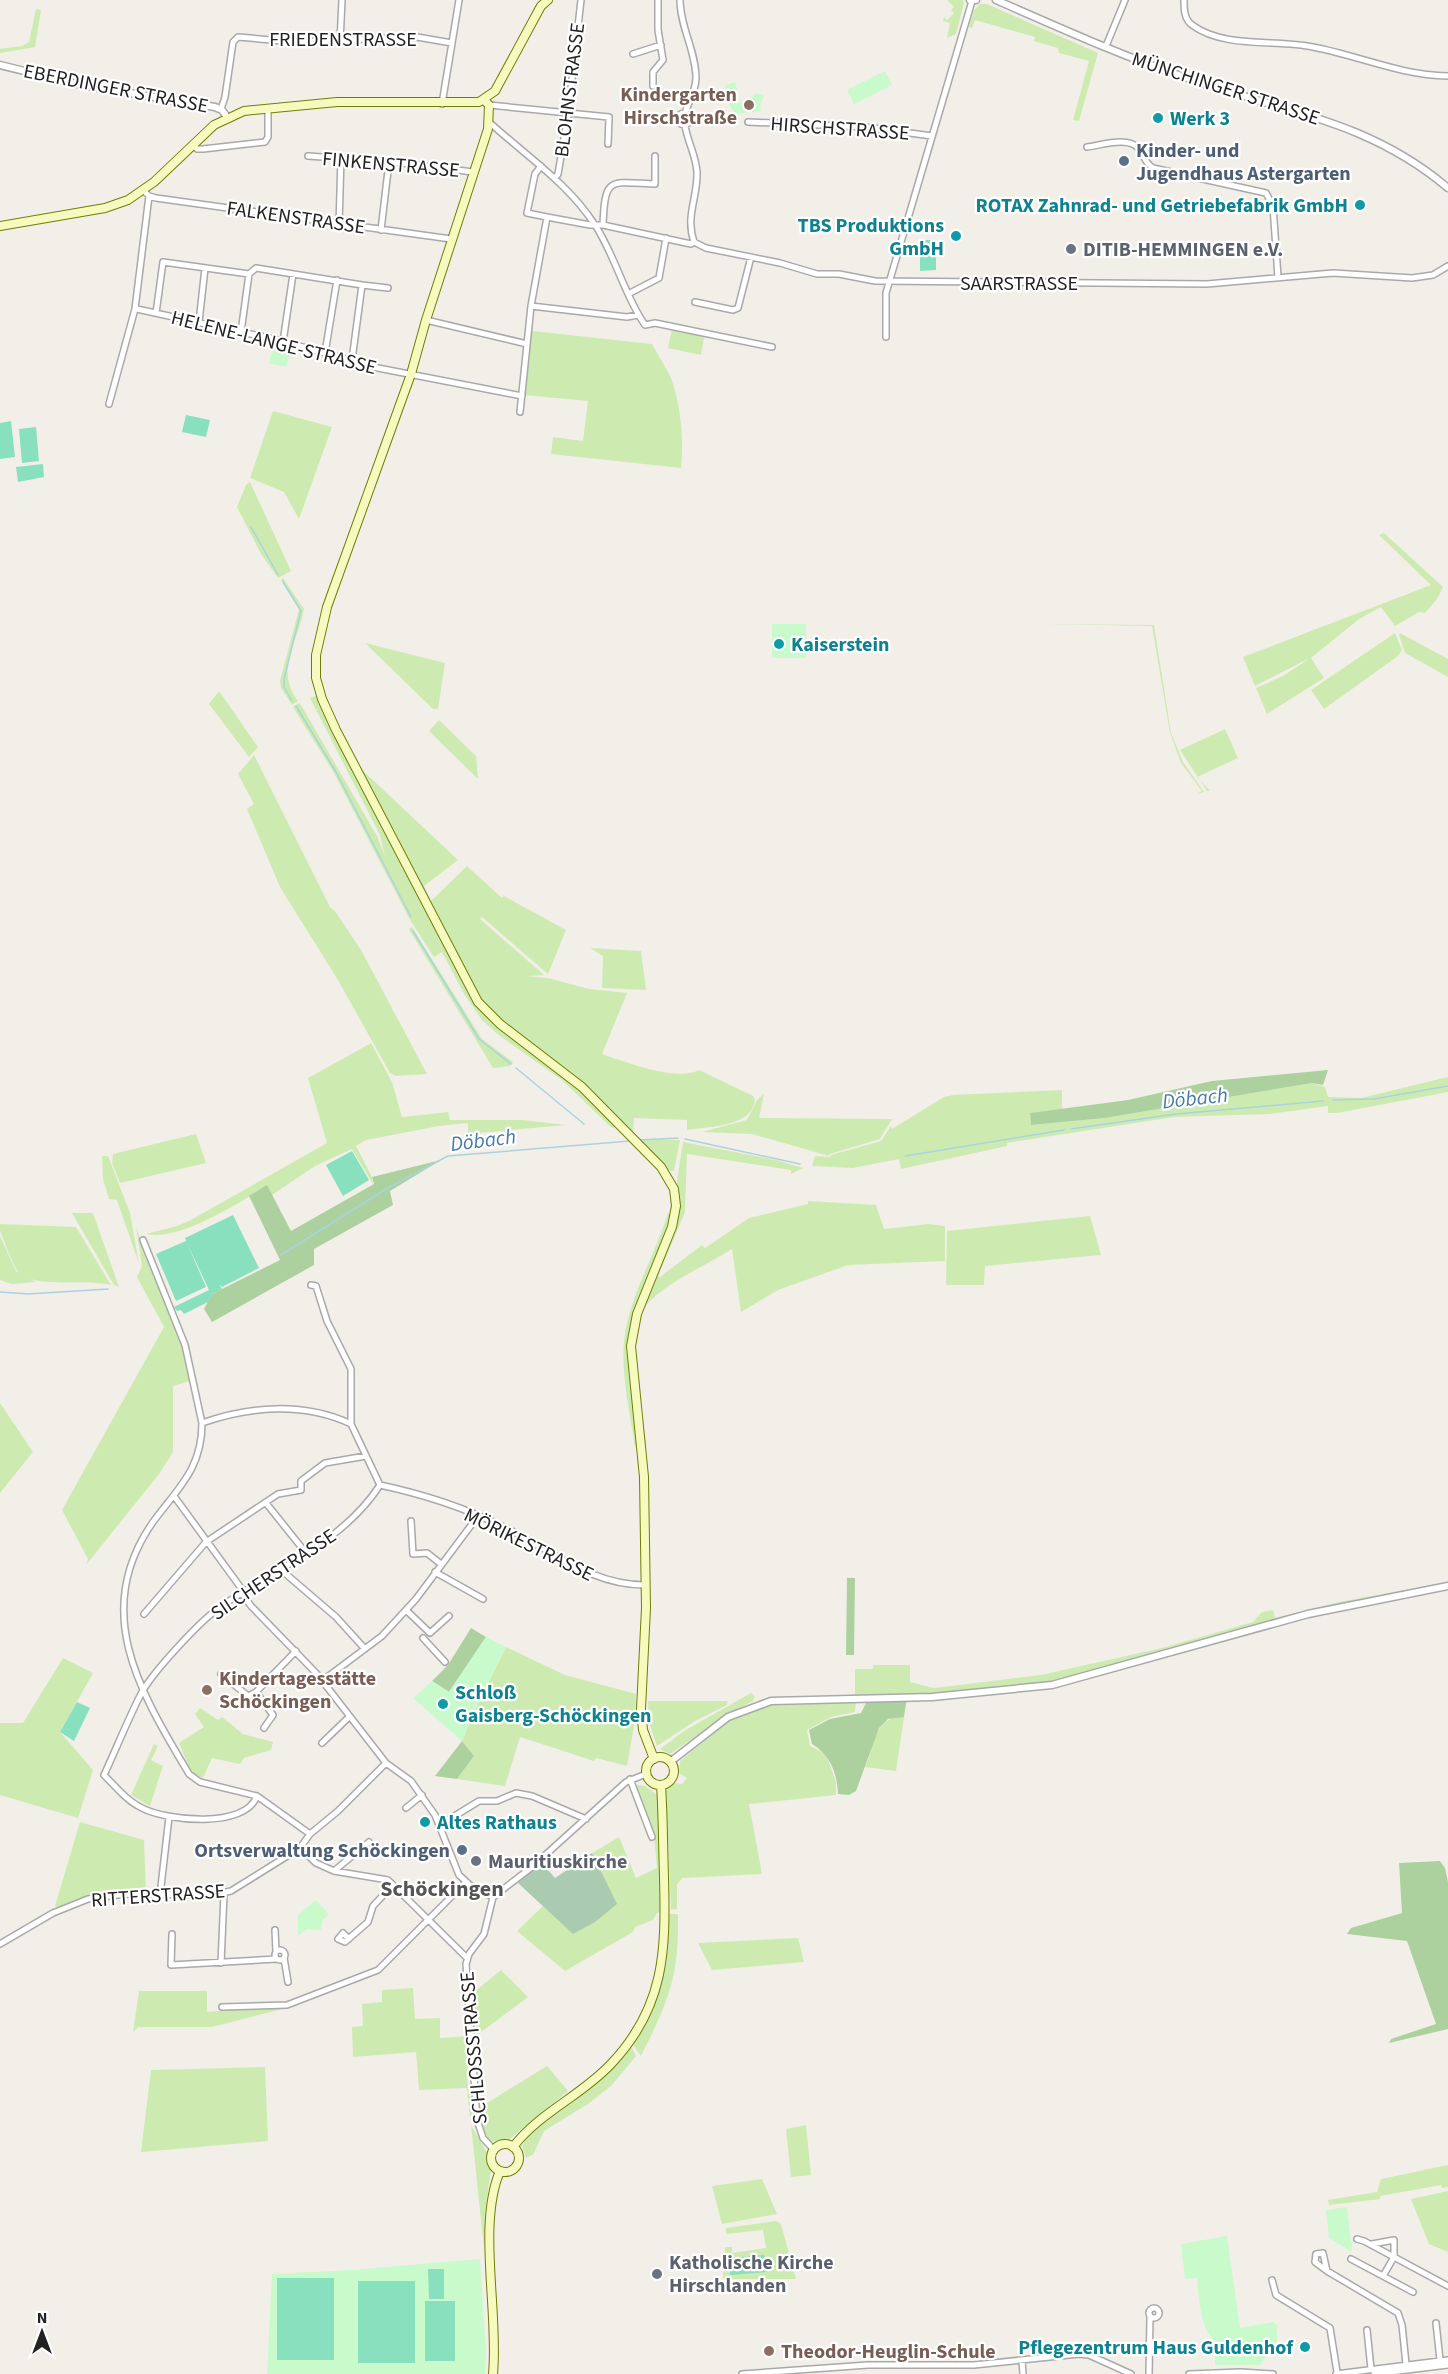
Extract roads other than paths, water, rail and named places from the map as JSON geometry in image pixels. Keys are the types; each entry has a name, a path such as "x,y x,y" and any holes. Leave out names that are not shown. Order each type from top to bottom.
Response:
{"main road":[{"path":"546,0 487,103 489,122 411,374 329,599 316,655 320,693 478,1002 500,1024 576,1080 670,1179 676,1206 669,1235 637,1314 630,1346 644,1477 645,1584 641,1709 643,1730 654,1759"},
{"path":"0,226 81,213 119,204 146,194 193,144 227,117 244,111 268,107 344,102 487,103"},
{"path":"664,1758 670,1762 673,1777 661,1785 651,1782 646,1774 648,1765 654,1759 664,1758"},
{"path":"513,2147 536,2122 588,2085 611,2065 635,2034 651,2004 659,1980 665,1946 661,1785"},
{"path":"503,2145 513,2147 519,2155 517,2165 508,2172 500,2171 492,2162 494,2150 503,2145"},
{"path":"493,2374 494,2301 490,2222 492,2196 500,2171"}],"street":[{"path":"340,42 342,0"},
{"path":"442,104 459,0"},
{"name":"BLOHNSTRASSE","path":"555,178 558,174 568,115 581,0"},
{"path":"653,86 653,72 663,60 658,30 658,0"},
{"path":"680,0 685,33 694,60 696,80 685,114 690,120 685,125 696,167 696,191 689,217 694,242"},
{"path":"886,337 886,293 971,0 976,0"},
{"name":"MÜNCHINGER STRASSE","path":"996,0 1205,84 1358,131 1407,157 1448,188"},
{"path":"1106,46 1125,0"},
{"path":"1184,0 1185,16 1194,26 1238,42 1283,43 1321,48 1407,73 1448,76"},
{"name":"FRIEDENSTRASSE","path":"221,109 225,97 233,42 236,38 340,42 417,37 452,43"},
{"path":"633,54 661,45"},
{"name":"EBERDINGER STRASSE","path":"0,65 91,87 221,109 227,117"},
{"path":"487,103 568,115 609,117 608,144"},
{"path":"193,144 197,149 203,149 265,142 268,137 268,107"},
{"path":"489,122 512,145 555,178 595,225 645,325 655,322 772,347"},
{"name":"HIRSCHSTRASSE","path":"748,122 866,127 932,136"},
{"path":"1088,147 1130,142 1138,148 1148,165 1153,168 1266,193 1273,206 1278,277"},
{"name":"FINKENSTRASSE","path":"308,156 389,162 473,172"},
{"path":"603,225 604,195 608,187 614,183 655,184 655,156"},
{"path":"339,225 341,158"},
{"path":"381,230 389,162"},
{"path":"520,412 531,306 547,217 527,213 535,174 541,166"},
{"path":"109,404 135,309 146,194"},
{"name":"FALKENSTRASSE","path":"146,194 339,225 451,239"},
{"name":"SAARSTRASSE","path":"547,217 603,225 691,244 694,242 706,248 817,274 839,274 890,282 1207,284 1335,273 1412,278 1432,275 1448,266"},
{"path":"630,293 659,278 666,238"},
{"path":"695,302 733,310 738,308 742,301 751,257"},
{"path":"156,313 163,262 249,274"},
{"path":"199,322 205,268"},
{"path":"241,332 249,274 256,268 387,288"},
{"path":"283,342 293,274"},
{"path":"325,353 337,280"},
{"path":"352,360 362,285"},
{"path":"531,306 627,317 638,315"},
{"name":"HELENE-LANGE-STRASSE","path":"137,309 411,374 522,396"},
{"path":"426,320 527,344"},
{"path":"143,1240 184,1345 202,1423 197,1460 130,1562 122,1623 142,1692 189,1774 200,1782 257,1796 310,1834"},
{"path":"311,1285 316,1286 327,1321 351,1369 351,1424 380,1485"},
{"path":"202,1423 264,1407 340,1419 351,1424"},
{"path":"144,1614 206,1542 278,1494 301,1490 301,1481 325,1463 366,1456"},
{"name":"MÖRIKESTRASSE","path":"380,1485 478,1516 508,1529 587,1573 615,1582 645,1584"},
{"name":"SILCHERSTRASSE","path":"169,1817 140,1807 104,1775 142,1692 198,1626 217,1609 241,1591 330,1539 354,1517 380,1485"},
{"path":"174,1496 251,1606 322,1681 386,1763 411,1781 422,1795 440,1825 453,1860 466,1882 493,1897 532,1867 630,1779 646,1774"},
{"path":"266,1503 306,1552"},
{"path":"322,1681 382,1636 406,1610 478,1516"},
{"path":"411,1521 413,1554 427,1553 441,1564"},
{"path":"280,1569 336,1617 365,1649"},
{"path":"435,1572 483,1599"},
{"path":"670,1762 728,1717 771,1701 954,1696 1052,1685 1297,1617 1448,1586"},
{"path":"406,1610 430,1633"},
{"path":"445,1662 422,1639 449,1616"},
{"path":"221,1674 248,1696 256,1692 296,1651"},
{"path":"256,1692 273,1715 264,1728"},
{"path":"322,1743 349,1717"},
{"name":"RITTERSTRASSE","path":"0,1944 53,1913 88,1899 125,1894 224,1894 253,1880 300,1848 310,1834 338,1811 386,1763"},
{"path":"630,1779 652,1837"},
{"path":"440,1825 479,1801 497,1801 516,1793 532,1796 586,1819"},
{"path":"406,1808 422,1795"},
{"path":"160,1895 169,1817 201,1819 234,1815 255,1802 257,1796"},
{"path":"334,1871 369,1842"},
{"path":"300,1848 316,1863 334,1871 377,1876 393,1885 467,1958"},
{"path":"222,2007 287,2005 378,1970 466,1882"},
{"path":"349,1939 368,1922 373,1906 393,1885"},
{"path":"220,1963 224,1894"},
{"name":"SCHLOSSSTRASSE","path":"493,1897 484,1934 467,1958 477,2120 483,2138 494,2150"},
{"path":"275,1930 276,1959"},
{"path":"172,1934 171,1965 284,1958"},
{"path":"276,1951 284,1952 288,1982"},
{"path":"1356,2239 1371,2244 1448,2286"},
{"path":"1371,2244 1394,2240 1394,2257 1383,2277"},
{"path":"1351,2259 1413,2292"},
{"path":"1327,2271 1398,2313 1402,2325 1406,2364"},
{"path":"1272,2280 1276,2295 1330,2328 1337,2373 1448,2365"},
{"path":"1149,2374 1150,2317"},
{"path":"1436,2323 1440,2360"},
{"path":"1367,2330 1373,2371"},
{"path":"743,2374 819,2367 935,2366 1022,2361 1085,2354 1130,2374"},
{"path":"1373,2371 1406,2364 1448,2360"},
{"path":"1022,2361 1023,2374"},
{"path":"868,2365 869,2374"},
{"path":"819,2367 820,2374"},
{"path":"1189,2374 1244,2372 1273,2374"}],"waterway":[{"path":"251,527 278,575"},
{"path":"283,582 301,611 284,679 284,687 292,701"},
{"path":"296,706 336,772 411,917"},
{"path":"413,931 479,1039 511,1064"},
{"path":"516,1068 584,1124"},
{"name":"Döbach","path":"1333,1100 1374,1099 1448,1086"},
{"name":"Döbach","path":"1071,1129 1176,1114 1323,1101"},
{"name":"Döbach","path":"905,1156 1064,1130"},
{"name":"Döbach","path":"638,1140 678,1138"},
{"name":"Döbach","path":"685,1139 800,1164"},
{"name":"Döbach","path":"281,1255 386,1189 448,1156 630,1141"},
{"name":"Döbach","path":"0,1292 28,1294 108,1289"}],"place":[{"name":"Kindergarten Hirschstraße","path":"749,105"},
{"name":"Werk 3","path":"1158,118"},
{"name":"Kinder- und Jugendhaus Astergarten","path":"1124,161"},
{"name":"ROTAX Zahnrad- und Getriebefabrik GmbH","path":"1360,205"},
{"name":"TBS Produktions GmbH","path":"956,236"},
{"name":"DITIB-HEMMINGEN e.V.","path":"1071,249"},
{"name":"Kaiserstein","path":"779,644"},
{"name":"Kindertagesstätte Schöckingen","path":"207,1690"},
{"name":"Schloß Gaisberg-Schöckingen","path":"443,1704"},
{"name":"Altes Rathaus","path":"425,1822"},
{"name":"Ortsverwaltung Schöckingen","path":"462,1850"},
{"name":"Mauritiuskirche","path":"476,1861"},
{"name":"Katholische Kirche Hirschlanden","path":"657,2274"},
{"name":"Pflegezentrum Haus Guldenhof","path":"1305,2347"},
{"name":"Theodor-Heuglin-Schule","path":"769,2351"}],"district":[{"name":"Schöckingen","path":"442,1888"}]}
